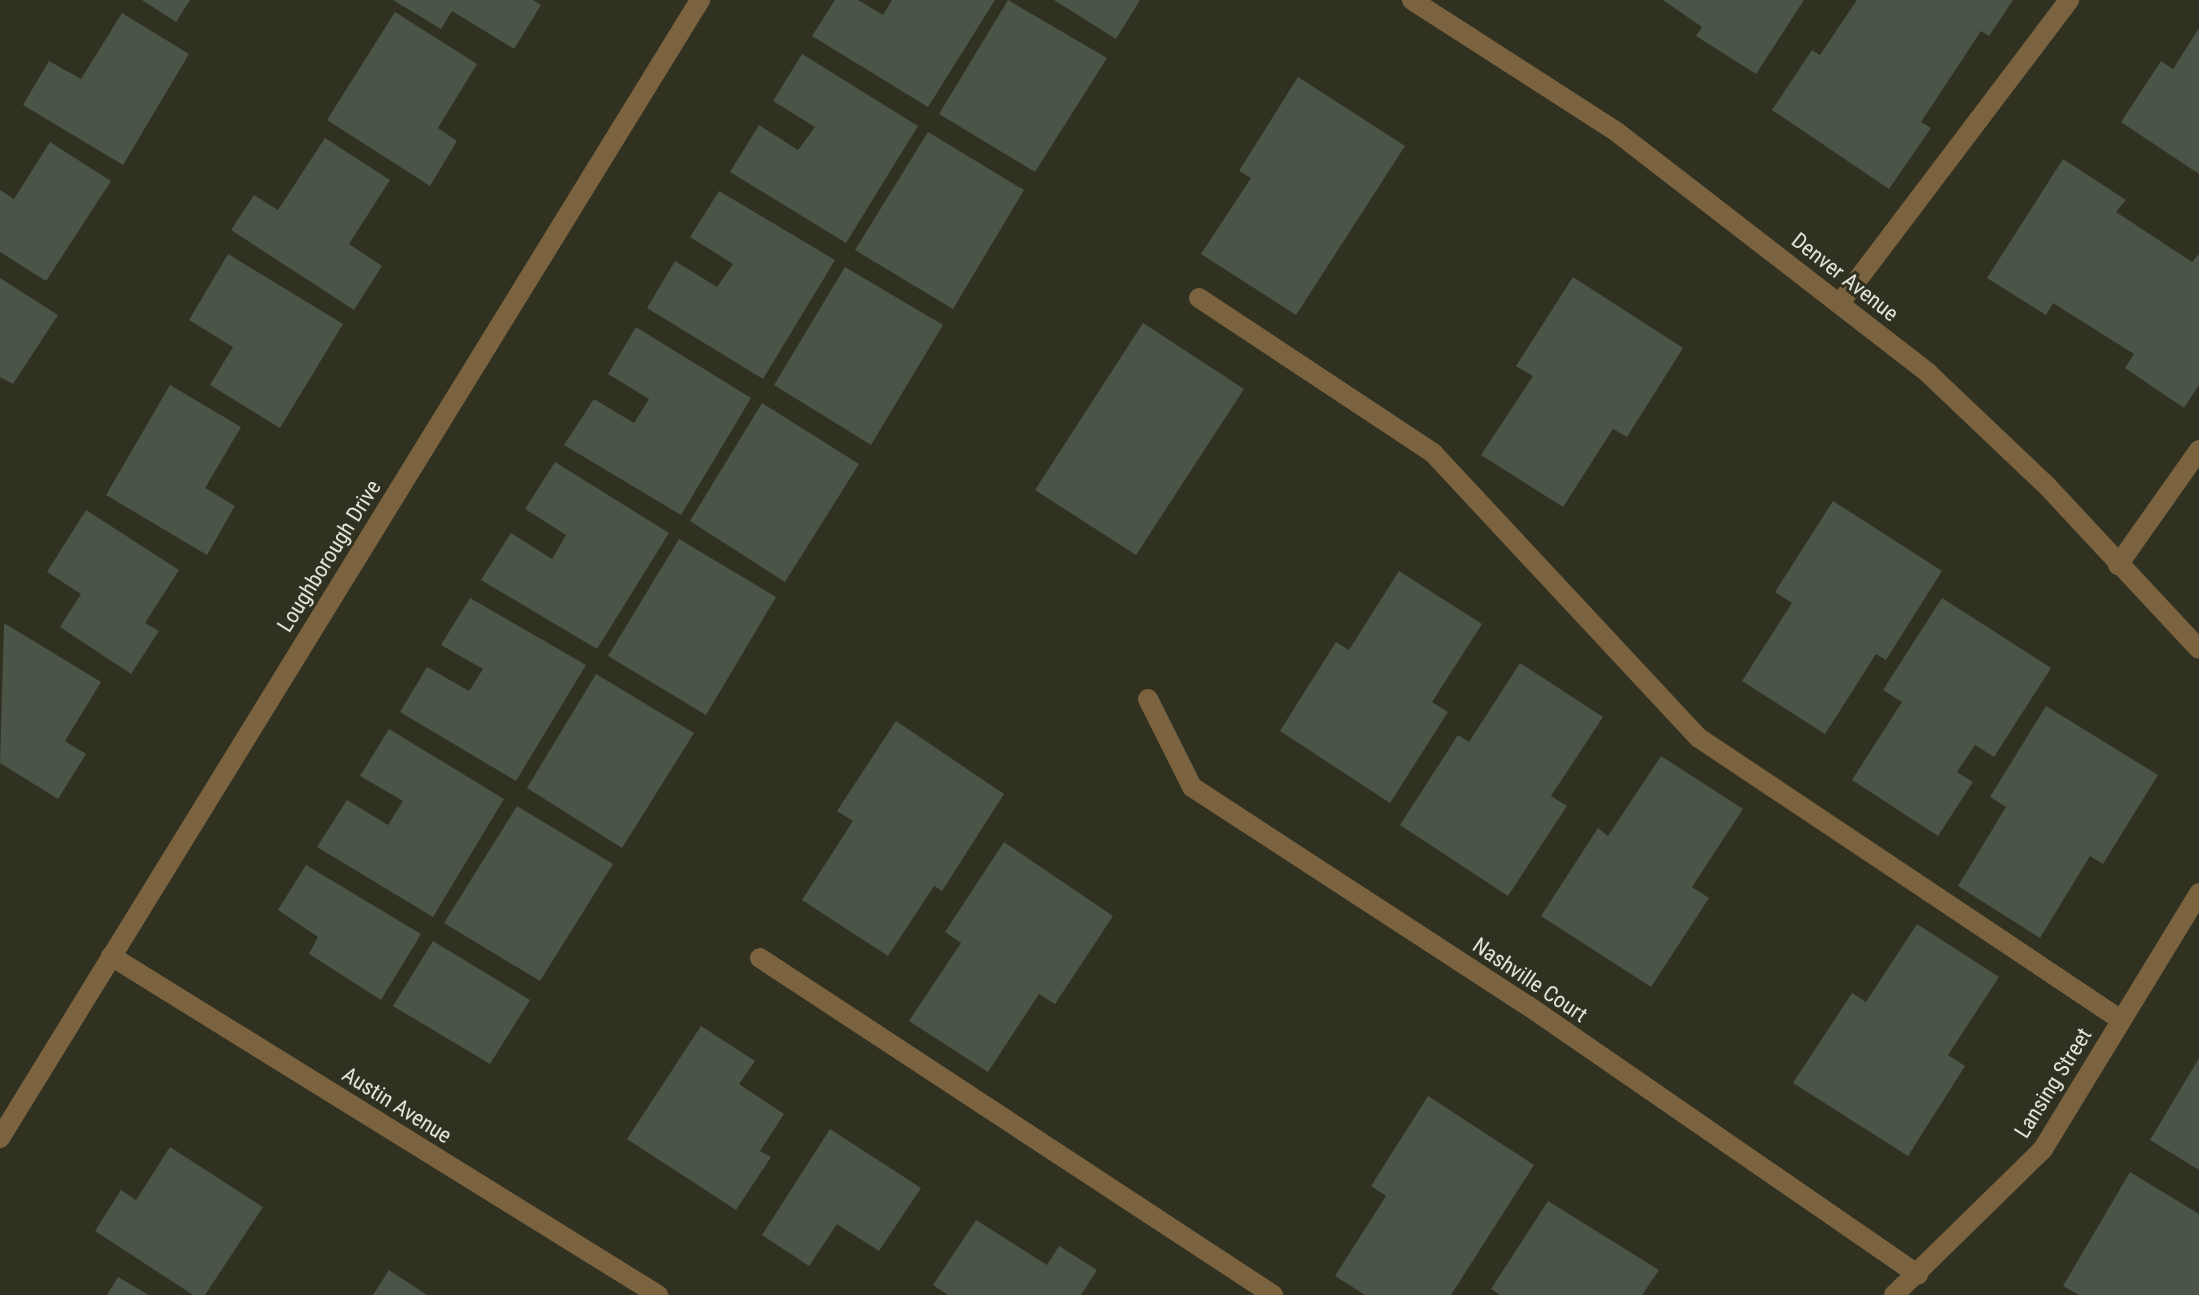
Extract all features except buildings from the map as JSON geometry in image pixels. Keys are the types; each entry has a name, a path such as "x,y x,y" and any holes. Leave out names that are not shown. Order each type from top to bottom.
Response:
{"street":[{"name":"Loughborough Drive","path":"0,1138 700,0"},
{"name":"Denver Avenue","path":"1413,0 1618,133 1928,373 2048,487 2199,649"},
{"path":"1840,303 2069,0"},
{"path":"1199,298 1433,453 1699,738 2121,1020"},
{"path":"2118,565 2199,450"},
{"name":"Nashville Court","path":"1148,699 1192,787 1527,1005 1918,1275"},
{"name":"Lansing Street","path":"1894,1295 1918,1275 2043,1149 2199,893"},
{"name":"Austin Avenue","path":"111,956 658,1295"},
{"path":"760,958 1273,1295"}]}
